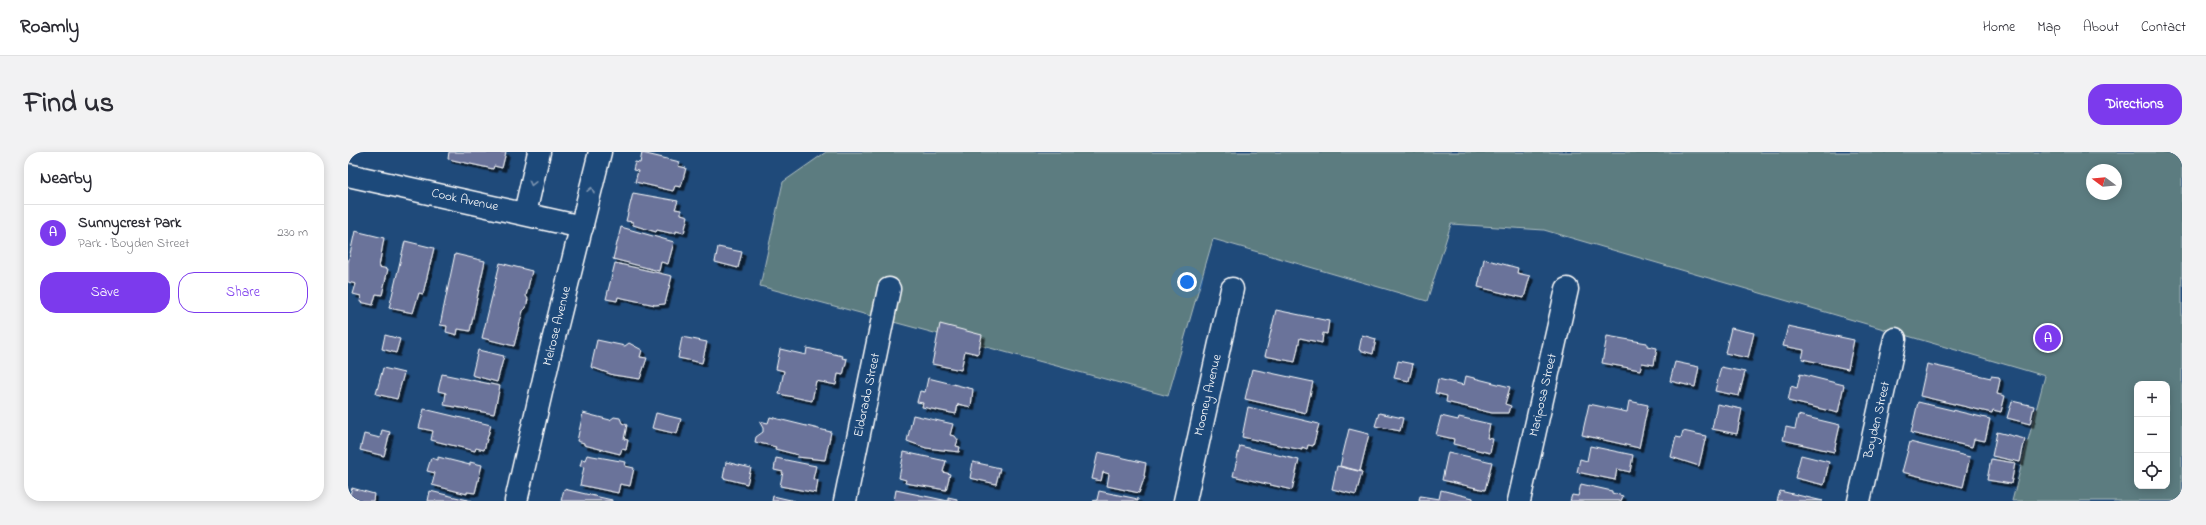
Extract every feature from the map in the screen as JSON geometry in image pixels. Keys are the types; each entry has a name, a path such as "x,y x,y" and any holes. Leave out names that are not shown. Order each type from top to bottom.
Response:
{"street":[{"path":"525,213 539,152"},
{"name":"Melrose Avenue","path":"516,501 550,353 600,152"},
{"name":"Cook Avenue","path":"348,175 525,213 582,227"},
{"name":"Eldorado Street","path":"845,501 889,288"},
{"name":"Mooney Avenue","path":"1185,501 1232,289"},
{"name":"Mariposa Street","path":"1519,501 1567,289"},
{"name":"Boyden Street","path":"1859,501 1895,339"}],"green space":[{"path":"826,152 2182,152 2182,501 2012,501 2045,376 1544,230 1451,224 1427,301 1213,239 1168,396 760,286 783,182"}],"building":[{"path":"449,152 506,152 502,168 494,166 493,169 448,159"},
{"path":"642,153 680,162 678,166 686,168 681,187 675,186 673,191 635,182 638,171 633,170 635,162 640,163"},
{"path":"633,193 678,201 675,209 681,210 681,214 688,216 684,233 676,231 676,233 670,233 657,230 656,232 633,225 633,222 626,221"},
{"path":"621,227 674,242 668,264 661,262 659,271 613,259"},
{"path":"355,231 384,238 379,267 388,269 382,295 376,294 373,305 360,302 361,296 353,294 356,284 348,282 348,263"},
{"path":"405,241 434,248 423,294 419,293 413,313 389,308"},
{"path":"718,247 742,252 738,268 715,262"},
{"path":"455,254 485,261 470,331 458,329 457,335 446,332 447,326 440,325"},
{"path":"1484,259 1518,268 1517,273 1530,276 1524,298 1478,287"},
{"path":"500,263 532,271 526,296 528,299 526,308 523,311 514,346 482,338"},
{"path":"615,263 672,276 665,304 655,305 618,297 617,301 606,299"},
{"path":"1276,310 1329,321 1327,334 1323,333 1322,343 1300,338 1295,362 1265,356"},
{"path":"940,324 982,335 978,354 965,351 961,370 932,364"},
{"path":"1788,326 1854,340 1848,369 1802,359 1804,350 1783,346"},
{"path":"1731,328 1754,333 1748,358 1725,353"},
{"path":"385,335 400,339 396,353 382,349"},
{"path":"1362,335 1376,339 1373,354 1359,350"},
{"path":"1607,336 1647,343 1647,346 1657,348 1654,365 1642,363 1640,370 1602,363"},
{"path":"682,337 707,342 702,363 678,358"},
{"path":"597,340 625,346 629,343 642,350 640,357 647,358 640,379 613,375 591,367"},
{"path":"807,348 843,356 842,358 847,359 843,375 838,374 836,385 816,381 812,401 779,394 784,371 776,369 780,349 806,355"},
{"path":"478,350 504,356 497,382 472,375"},
{"path":"1398,361 1413,364 1409,381 1394,378"},
{"path":"1675,362 1699,367 1695,387 1670,381"},
{"path":"1927,364 1991,378 1991,376 1999,377 2000,380 1997,394 2005,396 2001,412 1993,410 1992,413 1920,396"},
{"path":"1721,367 1745,372 1739,396 1715,391"},
{"path":"383,368 404,373 397,399 376,394"},
{"path":"1252,369 1313,382 1306,413 1245,399"},
{"path":"442,374 500,386 494,414 444,405 446,393 438,391"},
{"path":"1800,374 1844,385 1838,413 1788,401 1791,386 1797,388"},
{"path":"1466,376 1510,387 1505,404 1511,406 1509,413 1492,413 1446,402 1447,396 1435,393 1438,379 1464,385"},
{"path":"928,378 973,389 971,407 958,404 956,414 922,407 923,403 917,402 920,391 925,392"},
{"path":"1629,401 1648,405 1639,448 1582,435 1589,404 1627,412"},
{"path":"2012,401 2034,406 2030,424 2007,418"},
{"path":"1918,402 1990,419 1985,441 1974,439 1972,447 1911,433"},
{"path":"1717,404 1742,409 1737,434 1712,429"},
{"path":"1248,407 1319,424 1313,446 1308,445 1307,449 1302,447 1302,450 1242,437"},
{"path":"424,409 491,425 484,450 476,448 475,451 431,440 433,431 419,428"},
{"path":"583,413 610,420 614,417 620,418 622,423 627,425 624,439 628,440 626,450 622,449 620,454 584,445 584,443 577,441"},
{"path":"656,413 681,419 677,434 652,428"},
{"path":"1379,413 1403,418 1400,431 1375,426"},
{"path":"913,415 953,424 950,435 955,436 958,440 956,446 960,447 959,452 926,448 907,441"},
{"path":"1798,415 1840,425 1834,452 1783,440 1786,427 1795,429"},
{"path":"1441,416 1458,420 1459,417 1490,424 1487,438 1493,439 1490,453 1453,444 1454,439 1436,435"},
{"path":"770,417 831,432 825,460 797,457 798,455 775,449 776,447 755,442 756,437 763,432 763,428 759,421 768,423"},
{"path":"1349,429 1369,434 1360,471 1340,466"},
{"path":"382,430 390,432 384,456 360,450 364,434 380,438"},
{"path":"1683,431 1706,436 1699,466 1671,457 1676,437 1681,438"},
{"path":"1997,432 2025,439 2020,462 1992,456"},
{"path":"1910,442 1970,457 1963,487 1902,472"},
{"path":"1240,446 1299,460 1292,490 1233,476"},
{"path":"1590,446 1633,455 1630,472 1617,469 1615,480 1577,472 1580,459 1587,461"},
{"path":"904,452 946,461 943,472 950,474 946,490 905,483 906,480 899,478"},
{"path":"1098,452 1146,463 1145,476 1139,493 1107,486 1109,474 1103,472 1101,481 1092,479"},
{"path":"1448,452 1492,462 1485,490 1442,480"},
{"path":"587,455 626,462 625,466 634,468 630,486 620,484 618,493 580,485 584,467 580,466 582,459 585,460"},
{"path":"1801,455 1829,462 1824,485 1795,478"},
{"path":"438,457 470,465 470,462 482,465 475,493 467,492 467,494 432,485 435,473 427,471 431,458 438,460"},
{"path":"776,458 816,466 813,479 818,480 816,493 780,486 783,472 774,470"},
{"path":"1991,459 2015,463 2011,484 1987,480"},
{"path":"726,462 751,468 747,484 723,478"},
{"path":"973,462 1000,468 996,484 970,478"},
{"path":"1337,466 1362,472 1356,495 1332,489"},
{"path":"1581,484 1612,491 1612,493 1623,496 1621,501 1570,501 1572,495 1578,496"},
{"path":"352,488 374,494 373,501 348,501"},
{"path":"564,489 612,500 612,501 561,501"},
{"path":"896,490 948,501 894,501"},
{"path":"1441,490 1473,498 1473,501 1419,501 1420,496 1439,499"},
{"path":"430,491 472,501 428,501"},
{"path":"1099,491 1138,499 1138,501 1093,501 1097,500"},
{"path":"1780,491 1823,501 1777,501"},
{"path":"773,496 795,501 772,501"},
{"path":"948,497 957,499 957,501 948,501"}],"place":[{"name":"Sunnycrest Park","path":"2048,338"}]}
